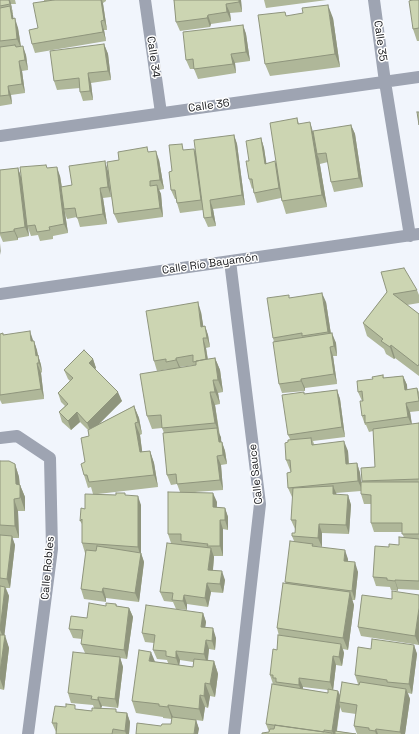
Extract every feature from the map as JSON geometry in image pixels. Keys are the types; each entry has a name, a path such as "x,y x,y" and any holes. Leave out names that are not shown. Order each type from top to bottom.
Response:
{"street":[{"name":"Calle 34","path":"145,0 161,113"},
{"name":"Calle 35","path":"374,0 385,82 415,235"},
{"name":"Calle 36","path":"0,136 419,77"},
{"name":"Calle Río Bayamón","path":"0,294 415,235"},
{"name":"Calle Sauce","path":"230,261 260,504 234,734"},
{"name":"Calle Robles","path":"0,438 17,436 50,458 52,549 28,734"}],"building":[{"path":"0,0 9,0 10,4 0,6"},
{"path":"54,0 101,0 104,20 101,21 103,32 32,44 29,30 38,28 33,3"},
{"path":"174,0 239,0 239,2 226,4 227,12 208,15 207,18 176,22"},
{"path":"419,0 419,28 413,29 409,1"},
{"path":"328,5 335,54 265,64 258,15 285,12 286,16 303,13 302,8"},
{"path":"10,6 12,19 15,18 17,39 0,41 0,8"},
{"path":"243,25 246,52 231,54 233,64 194,69 193,59 186,60 183,32"},
{"path":"104,44 108,71 88,73 90,91 80,92 79,78 54,81 50,51"},
{"path":"15,45 16,47 23,46 25,60 19,61 22,84 8,86 9,95 0,96 0,47"},
{"path":"417,112 419,112 419,125"},
{"path":"297,118 298,124 310,122 322,195 282,201 270,123"},
{"path":"351,125 359,178 331,182 326,153 317,154 313,131"},
{"path":"234,135 242,195 210,200 212,217 204,218 194,140"},
{"path":"261,138 265,164 275,161 279,188 254,193 252,179 249,179 246,161 249,161 246,141"},
{"path":"182,144 183,150 194,149 201,200 177,203 175,190 171,190 169,172 172,171 169,145"},
{"path":"147,147 148,152 156,151 160,180 150,181 150,186 157,185 160,208 114,214 107,162 119,160 118,152"},
{"path":"105,161 108,187 100,188 103,214 77,218 75,208 64,209 61,187 72,185 69,166"},
{"path":"46,165 47,168 57,167 64,224 49,227 50,230 37,232 35,225 27,226 20,167"},
{"path":"18,168 25,227 14,229 14,231 0,233 0,170"},
{"path":"404,268 417,290 393,294 419,314 418,366 391,345 390,347 381,341 383,339 363,323 387,292 381,272"},
{"path":"322,293 328,332 302,336 302,333 273,338 267,298 289,295 289,298"},
{"path":"198,302 201,327 205,326 207,338 203,338 206,359 193,362 193,355 176,358 176,360 166,362 166,359 154,361 146,311"},
{"path":"30,331 31,341 34,341 36,356 38,355 39,363 37,363 41,389 0,395 0,334 3,333 3,335"},
{"path":"332,333 334,346 330,347 334,374 279,384 273,342"},
{"path":"84,350 93,359 89,363 118,392 87,423 77,412 68,421 59,412 68,404 58,393 73,378 64,370"},
{"path":"215,358 218,380 213,380 215,392 210,392 215,423 162,428 161,415 147,416 140,374 196,365 196,361"},
{"path":"383,375 383,378 403,376 405,390 417,388 419,401 406,403 408,417 365,423 365,415 362,416 360,401 363,401 362,391 358,392 357,381 373,379 372,377"},
{"path":"337,390 342,427 288,435 282,395"},
{"path":"134,406 138,422 135,423 140,452 150,451 154,475 89,482 87,475 84,475 81,464 85,462 81,438 89,436 88,430"},
{"path":"419,423 419,479 362,481 361,468 375,467 373,429"},
{"path":"217,428 219,442 222,442 223,455 217,456 220,480 177,484 176,474 167,475 163,433"},
{"path":"311,438 312,445 344,441 346,464 357,463 358,481 288,488 287,473 291,472 290,460 286,460 285,443 288,442 288,440"},
{"path":"0,461 9,461 15,464 16,484 20,485 20,498 14,499 15,526 0,525"},
{"path":"361,482 419,482 419,534 402,534 402,523 371,523 371,495 361,494"},
{"path":"333,486 333,494 348,495 346,525 319,524 318,538 292,536 292,533 295,533 296,520 291,520 293,488"},
{"path":"168,492 213,493 213,507 225,508 225,520 220,520 220,546 207,546 208,544 181,541 181,534 168,534"},
{"path":"116,493 125,493 125,495 138,496 138,547 82,543 82,519 80,521 81,508 85,509 85,494 116,495"},
{"path":"0,535 12,536 7,579 0,578"},
{"path":"399,537 419,539 419,581 395,581 387,580 387,578 373,577 375,546 389,547 389,544 399,545"},
{"path":"290,541 313,544 312,546 345,550 344,561 355,562 352,591 285,582"},
{"path":"167,543 211,548 208,570 222,571 220,584 207,583 205,598 184,595 183,601 172,600 173,593 160,592"},
{"path":"97,546 141,553 135,593 103,588 102,592 81,589 86,550 96,551"},
{"path":"283,583 350,592 343,638 277,628"},
{"path":"0,586 5,587 0,630"},
{"path":"392,591 419,595 419,608 415,636 358,627 362,595 392,599"},
{"path":"89,603 106,606 106,603 116,604 116,606 129,608 124,650 81,644 83,630 69,629 71,616 87,618"},
{"path":"146,605 203,613 201,627 213,628 212,641 206,640 204,654 176,651 176,658 166,656 166,651 153,650 155,635 142,633"},
{"path":"0,635 5,635 0,672"},
{"path":"278,635 341,644 339,657 333,656 330,682 299,678 299,685 276,682 276,678 273,678 273,675 270,675 273,649 277,650"},
{"path":"372,639 414,645 409,684 387,682 387,680 355,675 358,647 371,649"},
{"path":"139,650 151,652 149,661 193,667 194,659 214,661 210,684 205,683 204,696 200,695 199,709 168,705 168,707 159,706 159,704 132,701"},
{"path":"73,652 120,657 115,699 98,697 98,700 91,699 92,696 68,693"},
{"path":"342,682 359,685 360,682 406,689 400,732 376,729 375,731 369,730 369,728 354,726 357,705 339,702"},
{"path":"272,684 328,693 328,689 338,691 332,731 324,730 324,732 266,724"},
{"path":"66,704 75,705 75,709 92,711 92,708 116,709 116,712 127,713 125,731 113,729 112,734 56,734 57,723 52,723 55,706 66,707"},
{"path":"172,717 196,720 194,734 136,734 137,723 161,726 162,724 171,724"},
{"path":"275,725 332,734 262,734 269,732 270,729 274,729"},
{"path":"335,731 356,734 335,734"}]}
